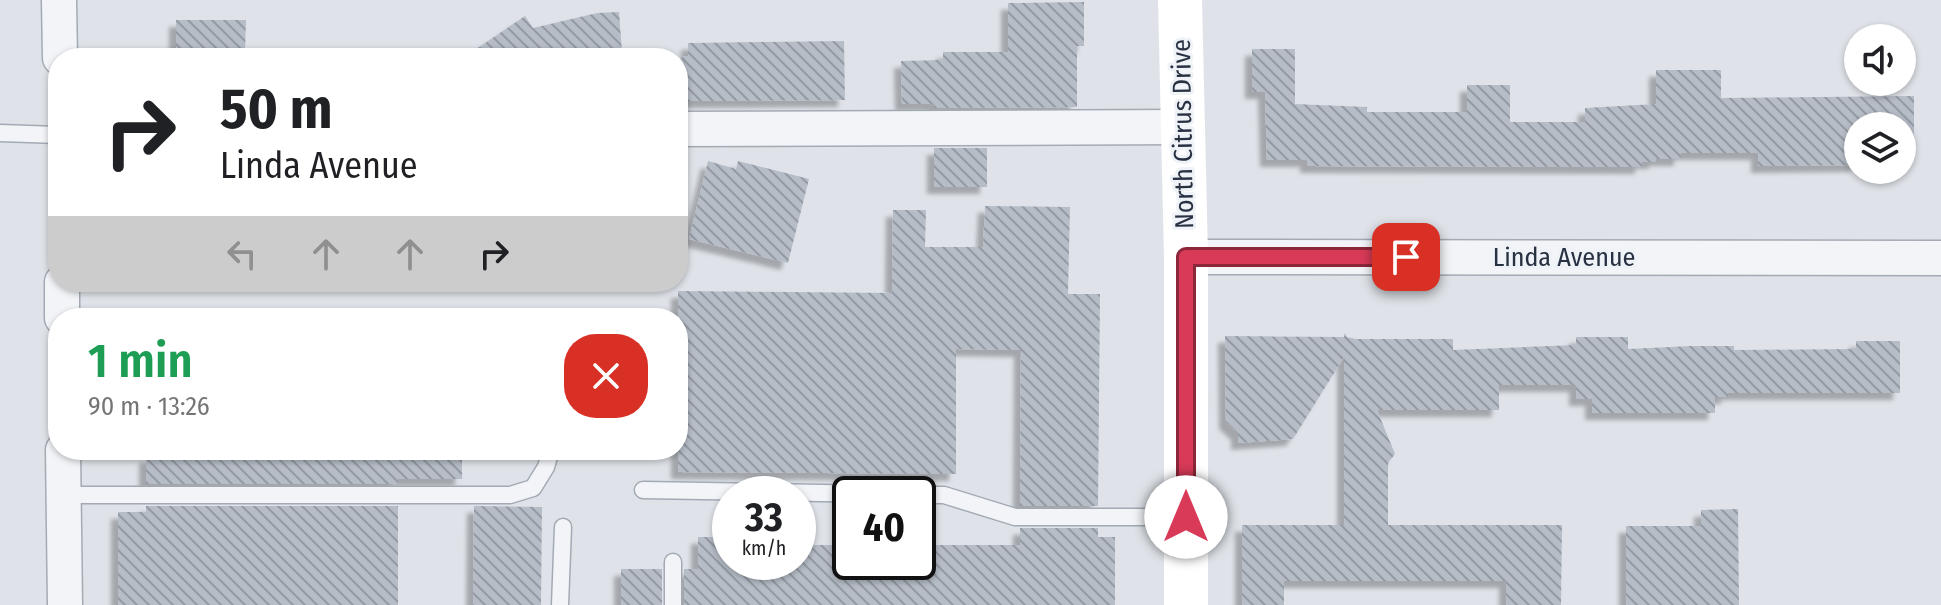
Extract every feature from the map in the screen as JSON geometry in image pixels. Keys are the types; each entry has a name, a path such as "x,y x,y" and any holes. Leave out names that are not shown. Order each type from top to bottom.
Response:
{"street":[{"path":"59,0 60,48"},
{"name":"North Citrus Drive","path":"1180,0 1186,257 1186,605"},
{"path":"688,129 1183,127"},
{"name":"Linda Avenue","path":"1186,257 1941,258"},
{"path":"63,460 65,605"}],"lane":[{"path":"0,133 48,135"},
{"path":"64,495 510,495 533,488 548,460"},
{"path":"643,490 832,493"},
{"path":"936,495 1015,517 1186,517"},
{"path":"560,605 563,527"},
{"path":"673,562 673,605"}],"building":[{"path":"1084,2 1084,46 1077,46 1077,107 934,108 934,104 902,104 901,61 943,60 943,52 1008,52 1008,3"},
{"path":"619,12 622,48 478,48 525,16 533,28 597,13"},
{"path":"176,20 246,20 245,48 176,48"},
{"path":"844,41 845,100 688,101 688,43"},
{"path":"1252,49 1295,49 1295,104 1367,107 1367,112 1467,112 1467,85 1510,85 1510,122 1585,122 1585,108 1656,104 1656,70 1721,70 1721,98 1914,96 1914,112 1844,112 1844,165 1758,166 1758,153 1681,153 1681,159 1656,159 1656,162 1642,162 1642,167 1307,166 1307,160 1267,160 1265,92 1252,92"},
{"path":"934,148 987,148 987,187 934,187"},
{"path":"708,161 736,169 738,161 809,179 788,263 689,239"},
{"path":"985,206 1070,207 1068,294 1100,294 1098,506 1020,506 1021,350 956,349 956,474 678,472 678,460 688,460 688,308 678,308 678,292 892,293 893,210 926,210 925,247 983,247"},
{"path":"1345,333 1347,337 1356,339 1453,339 1453,350 1576,345 1576,337 1628,337 1628,349 1734,346 1734,350 1856,349 1856,341 1900,341 1900,393 1728,393 1728,397 1715,397 1715,413 1592,413 1592,399 1576,399 1576,385 1499,385 1499,410 1377,410 1395,454 1388,463 1388,525 1562,525 1561,605 1506,605 1506,581 1284,581 1284,605 1242,605 1242,525 1344,525 1344,357 1293,439 1238,443 1238,433 1226,422 1225,336 1344,337"},
{"path":"146,460 462,460 462,479 398,479 398,484 146,484"},
{"path":"146,506 398,506 398,605 118,605 118,512 146,512"},
{"path":"474,506 542,507 541,605 473,605"},
{"path":"1738,509 1739,605 1626,605 1626,526 1701,526 1701,510"},
{"path":"1020,528 1098,528 1098,537 1115,537 1115,605 684,605 684,569 698,569 698,537 712,537 712,580 816,580 816,545 832,545 832,580 936,580 936,545 1020,545"},
{"path":"621,569 662,569 662,605 621,605"}],"route":[{"path":"1186,517 1186,257 1406,257"}]}
